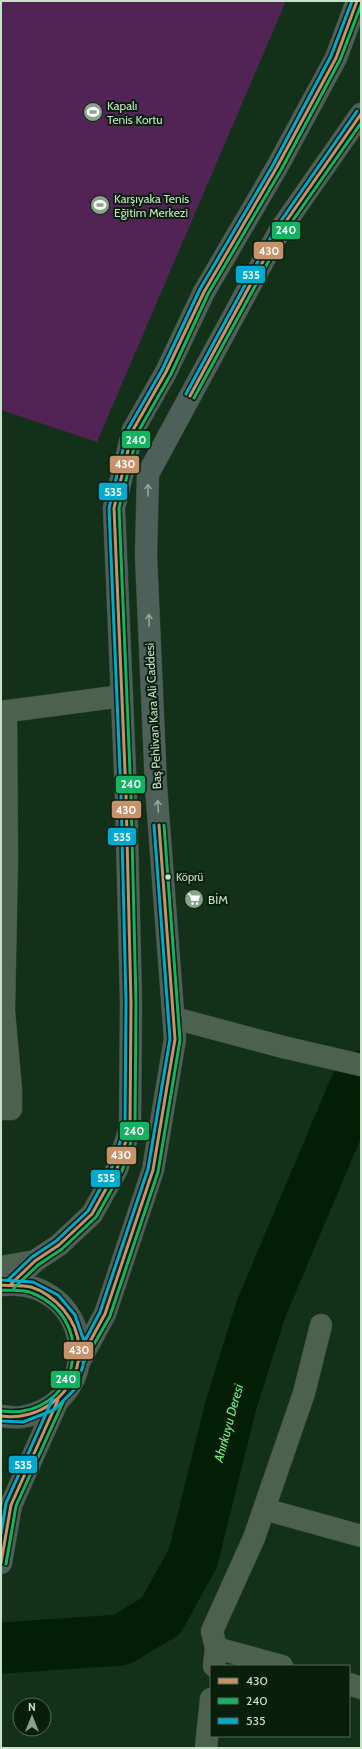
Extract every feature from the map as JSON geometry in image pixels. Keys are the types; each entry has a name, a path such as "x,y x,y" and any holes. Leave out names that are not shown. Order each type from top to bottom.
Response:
{"main road":[{"path":"4,1279 60,1245 92,1214 117,1169 130,1128 131,1002 122,696 114,508 133,430 166,372 204,292 277,167 336,58 357,1"},
{"name":"Baş Pehlivan Kara Ali Caddesi","path":"80,1360 105,1314 153,1170 175,1039 156,786 146,555 148,474 280,230 361,114"},
{"path":"1,1416 21,1417 34,1414 41,1412 58,1400 73,1382 80,1360 79,1337 70,1315 55,1298 34,1288 4,1279"},
{"path":"1,1563 11,1505 58,1400"}],"street":[{"path":"1,1109 11,1109 11,1090 4,1012 7,859 3,712 122,696"},
{"path":"174,1018 283,1047 361,1065"},
{"path":"275,1665 215,1657 212,1631 254,1538 304,1393 321,1325"},
{"path":"264,1509 361,1536"},
{"path":"350,1684 361,1688"},
{"path":"206,1748 210,1708"}],"shaded area":[{"name":"Karşıyaka Tenis Eğitim Merkezi","path":"1,1 286,1 97,442 1,410"}],"waterway":[{"name":"Ahırkuyu Deresi","path":"1,1648 121,1640 161,1616 193,1558 231,1405 261,1309 354,1089 361,1076"}],"transit line":[{"name":"535","path":"8,1280 32,1257 56,1241 88,1211 112,1167 125,1127 126,1003 121,795 109,508 128,429 162,370 200,289 273,165 331,56 352,1"},
{"name":"430","path":"11,1284 35,1261 59,1245 92,1214 117,1169 130,1128 131,1003 126,795 114,508 133,430 166,372 204,292 277,167 336,58 357,1"},
{"name":"240","path":"14,1288 38,1265 62,1249 96,1217 122,1171 135,1129 136,1003 131,795 119,508 138,432 171,374 208,294 281,170 340,60 361,5"},
{"name":"535","path":"186,394 276,228 357,111"},
{"name":"430","path":"190,396 280,230 361,114"},
{"name":"240","path":"194,398 284,233 361,123"},
{"name":"535","path":"76,1358 100,1312 148,1169 170,1039 154,825"},
{"name":"430","path":"80,1360 105,1314 153,1170 175,1039 159,825"},
{"name":"240","path":"84,1362 110,1316 158,1172 180,1040 164,825"},
{"name":"535","path":"1,1280 33,1282 58,1295 75,1315 84,1341 83,1366 74,1390 54,1410 23,1422 1,1421"},
{"name":"430","path":"1,1285 31,1287 45,1293 53,1299 63,1309 75,1328 79,1347 77,1366 70,1384 58,1398 42,1409 23,1416 1,1416"},
{"name":"240","path":"1,1290 32,1293 54,1307 67,1325 73,1345 71,1366 63,1385 48,1401 28,1410 2,1411"},
{"name":"535","path":"1,1534 6,1503 53,1398"},
{"name":"430","path":"1,1563 11,1505 58,1400"},
{"name":"240","path":"6,1564 16,1506 63,1402"}],"place":[{"name":"Kapalı Tenis Kortu","path":"93,112"},
{"name":"Karşıyaka Tenis Eğitim Merkezi","path":"100,205"},
{"name":"Köprü","path":"168,877"},
{"name":"BİM","path":"194,899"}]}
